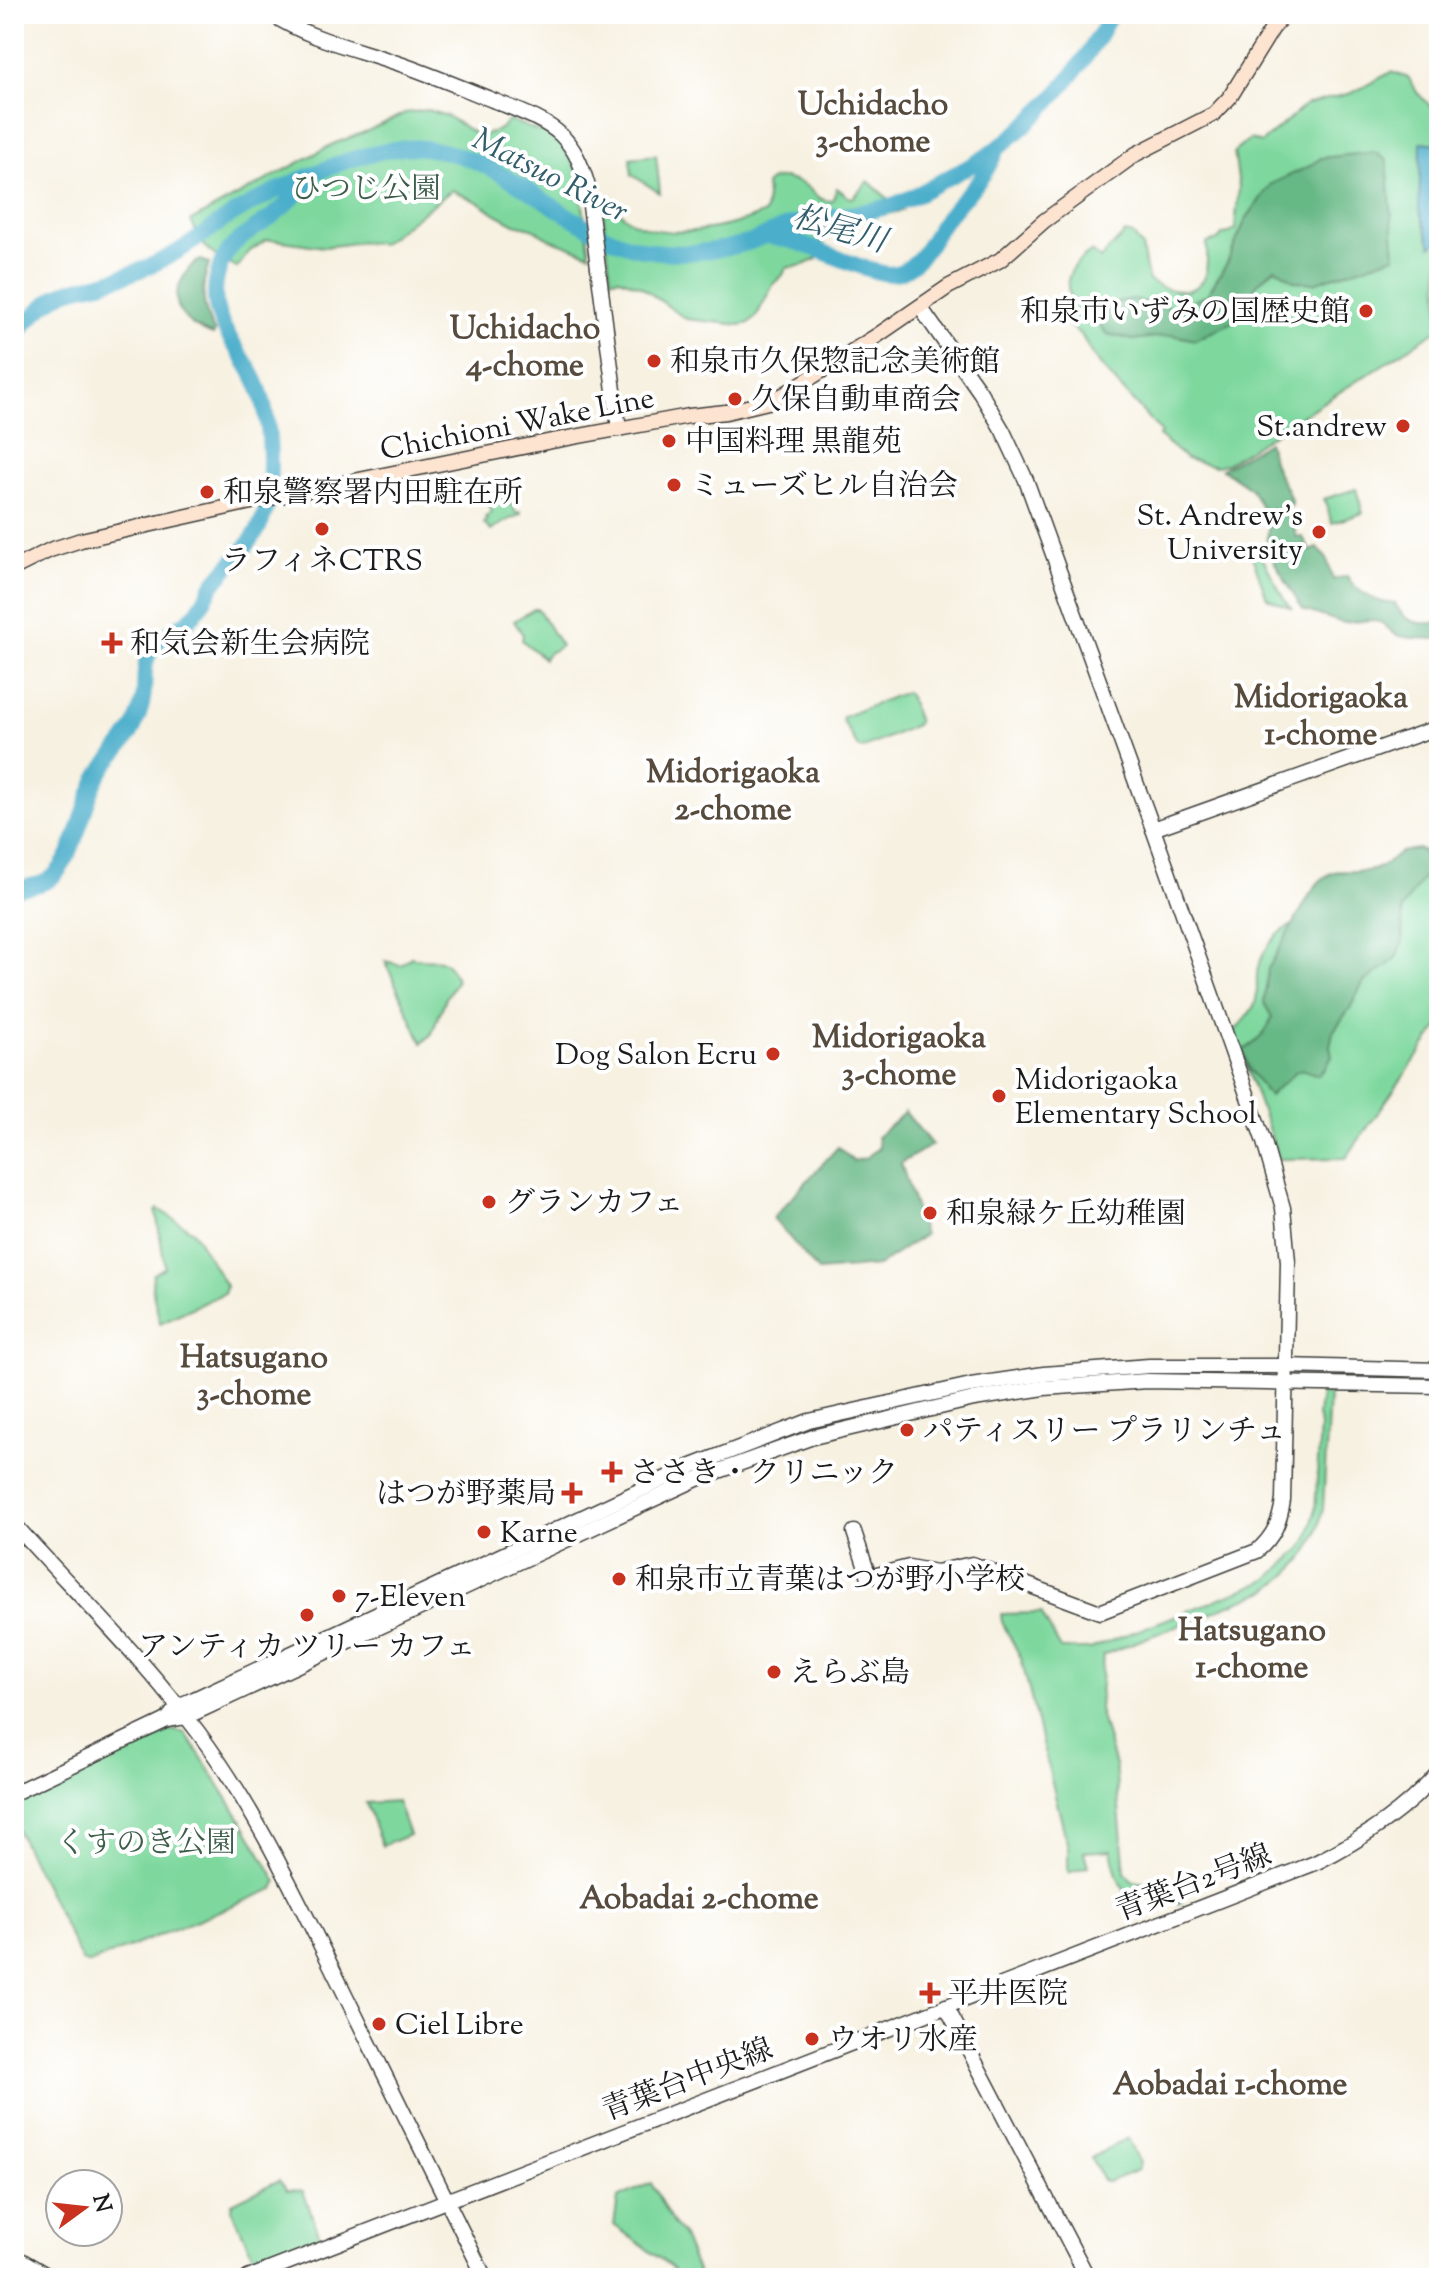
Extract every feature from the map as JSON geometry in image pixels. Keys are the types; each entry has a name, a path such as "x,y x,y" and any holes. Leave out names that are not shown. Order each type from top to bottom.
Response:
{"main road":[{"name":"Chichioni Wake Line","path":"14,568 50,550 81,540 260,500 768,402 785,394 948,287 1000,260 1044,221 1136,154 1214,114 1230,97 1272,29 1285,14"}],"street":[{"path":"271,14 307,34 438,78 511,108 558,132 572,147 581,162 587,183 619,429"},
{"path":"854,1532 869,1577 909,1567 936,1572 972,1564 1105,1612 1257,1551 1271,1539 1280,1520 1283,1500 1288,1262 1278,1189 1153,829 1026,480 980,392 920,307"},
{"path":"1153,829 1439,727"},
{"path":"14,1793 677,1472 809,1421 971,1385 1044,1374 1149,1366 1439,1370"},
{"path":"182,1712 697,1479 813,1437 974,1399 1044,1388 1147,1381 1439,1386"},
{"path":"14,1524 129,1648 182,1712 236,1789 292,1887 485,2278"},
{"name":"青葉台2号線","path":"946,2006 1315,1863 1382,1824 1439,1772"},
{"path":"946,2006 1088,2278"},
{"name":"青葉台中央線","path":"255,2277 946,2006"},
{"path":"14,2256 52,2278"}],"green space":[{"path":"1391,72 1409,78 1418,94 1439,115 1439,329 1226,464 1216,466 1186,459 1159,436 1161,432 1092,355 1082,336 1060,318 1056,304 1070,295 1069,275 1081,259 1092,251 1100,259 1125,233 1133,235 1142,247 1148,280 1179,291 1194,288 1205,276 1207,243 1235,229 1239,186 1234,152 1250,139 1261,143 1307,104 1352,93"},
{"name":"ひつじ公園","path":"427,110 447,116 480,137 500,129 509,121 553,134 559,139 578,171 590,254 550,239 532,228 515,224 452,190 381,244 363,242 324,247 266,240 249,252 237,268 214,255 200,239 191,221 333,144 405,113"},
{"path":"1374,152 1387,160 1395,256 1314,283 1295,281 1275,268 1257,284 1231,323 1195,340 1172,335 1133,340 1107,334 1092,317 1102,306 1130,299 1174,308 1207,295 1227,263 1246,219 1271,184 1321,158"},
{"path":"656,155 660,193 632,175 630,158"},
{"path":"783,178 801,183 818,197 832,201 837,188 850,198 868,181 902,211 823,227 817,259 786,268 773,284 756,317 741,325 686,319 640,286 620,278 611,279 601,195 610,195 626,218 644,227 697,231 733,224 765,213 766,185 771,180"},
{"path":"201,260 209,263 204,295 207,315 215,332 213,335 187,320 178,306 178,288 183,278 190,267"},
{"path":"1268,442 1276,470 1292,504 1288,507 1297,537 1303,537 1310,551 1318,548 1327,559 1333,580 1347,576 1355,587 1368,596 1381,602 1395,603 1402,615 1412,621 1439,622 1439,639 1396,635 1382,623 1372,620 1343,623 1303,610 1266,548 1269,522 1251,489 1222,469"},
{"path":"1356,489 1363,513 1332,523 1324,499"},
{"path":"508,496 516,513 521,514 491,531 484,523 487,520 485,517 492,513 488,502"},
{"path":"1260,553 1284,599 1293,609 1267,598 1252,556"},
{"path":"538,609 561,646 544,659 522,640 523,635 514,621"},
{"path":"905,692 918,722 916,725 862,749 858,747 843,717"},
{"path":"1419,849 1439,854 1439,1026 1346,1158 1279,1159 1234,1032 1256,1002 1260,960 1274,939 1293,925 1312,891 1325,876 1333,872 1375,869 1401,853"},
{"path":"1419,849 1428,861 1429,869 1402,909 1403,942 1398,955 1363,983 1333,1032 1332,1055 1325,1069 1318,1075 1302,1069 1295,1072 1269,1096 1249,1069 1243,1050 1261,1036 1270,1022 1272,1017 1264,1003 1268,969 1309,896 1319,882 1333,872 1371,871 1401,852"},
{"path":"411,957 442,961 457,980 431,1035 422,1043 385,961 401,965"},
{"path":"905,1112 932,1145 901,1163 924,1235 878,1266 818,1271 773,1218 838,1147 853,1161 866,1158 879,1147 877,1137"},
{"path":"158,1209 193,1231 226,1286 224,1293 160,1323 152,1288 153,1274 165,1267"},
{"path":"1321,1393 1329,1394 1323,1509 1316,1535 1298,1565 1268,1590 1103,1655 1099,1709 1115,1766 1125,1872 1132,1881 1178,1888 1182,1902 1178,1904 1174,1896 1148,1894 1134,1903 1118,1878 1111,1850 1084,1852 1088,1866 1068,1873 1068,1847 1021,1658 1002,1622 1001,1614 1041,1613 1061,1649 1090,1649 1267,1580 1307,1540 1315,1512"},
{"name":"くすのき公園","path":"172,1730 185,1733 233,1806 277,1882 274,1889 88,1964 82,1961 14,1824 14,1802"},
{"path":"397,1801 409,1835 382,1846 366,1803"},
{"path":"1128,2138 1140,2163 1138,2170 1108,2182 1103,2180 1091,2158"},
{"path":"279,2180 287,2190 303,2191 321,2239 262,2262 255,2259 231,2209 232,2203"},
{"path":"651,2183 673,2224 682,2234 700,2278 678,2278 671,2267 614,2225 618,2198"}],"water":[{"path":"1421,142 1439,144 1439,240 1431,246 1419,209"}],"waterway":[{"name":"Matsuo River","path":"14,338 43,307 65,292 118,278 158,262 244,208 293,183 348,161 401,148 424,148 480,164 606,236 634,247 661,252 705,251 734,246 805,221 886,207 916,195 977,162 1025,126 1073,74 1111,14"},
{"name":"松尾川","path":"766,236 796,242 883,273 901,272 923,253 944,221 980,179 997,148"},
{"path":"14,889 49,880 66,860 98,777 133,729 142,705 145,669 150,652 159,641 196,613 215,582 250,541 263,520 270,467 264,406 255,378 221,322 215,291 222,262 232,246 276,214 311,181"}],"place":[{"name":"和泉市いずみの国歴史館","path":"1366,311"},
{"name":"和泉市久保惣記念美術館","path":"654,361"},
{"name":"久保自動車商会","path":"735,399"},
{"name":"St.andrew","path":"1403,426"},
{"name":"中国料理 黒龍苑","path":"669,441"},
{"name":"ミューズヒル自治会","path":"674,485"},
{"name":"和泉警察署内田駐在所","path":"207,492"},
{"name":"ラフィネCTRS","path":"322,529"},
{"name":"St. Andrew's University","path":"1319,532"},
{"name":"和気会新生会病院","path":"112,643"},
{"name":"Dog Salon Ecru","path":"773,1054"},
{"name":"Midorigaoka Elementary School","path":"999,1096"},
{"name":"グランカフェ","path":"489,1202"},
{"name":"和泉緑ケ丘幼稚園","path":"930,1213"},
{"name":"パティスリー プラリンチュ","path":"907,1430"},
{"name":"ささき・クリニック","path":"612,1472"},
{"name":"はつが野薬局","path":"572,1493"},
{"name":"Karne","path":"484,1532"},
{"name":"和泉市立青葉はつが野小学校","path":"619,1579"},
{"name":"7-Eleven","path":"339,1596"},
{"name":"アンティカ ツリー カフェ","path":"307,1615"},
{"name":"えらぶ島","path":"774,1672"},
{"name":"平井医院","path":"930,1993"},
{"name":"Ciel Libre","path":"379,2024"},
{"name":"ウオリ水産","path":"812,2039"}],"district":[{"name":"Uchidacho 3-chome","path":"873,122"},
{"name":"Uchidacho 4-chome","path":"525,346"},
{"name":"Midorigaoka 1-chome","path":"1321,714"},
{"name":"Midorigaoka 2-chome","path":"733,790"},
{"name":"Midorigaoka 3-chome","path":"899,1054"},
{"name":"Hatsugano 3-chome","path":"254,1374"},
{"name":"Hatsugano 1-chome","path":"1252,1648"},
{"name":"Aobadai 2-chome","path":"699,1897"},
{"name":"Aobadai 1-chome","path":"1230,2083"}]}
